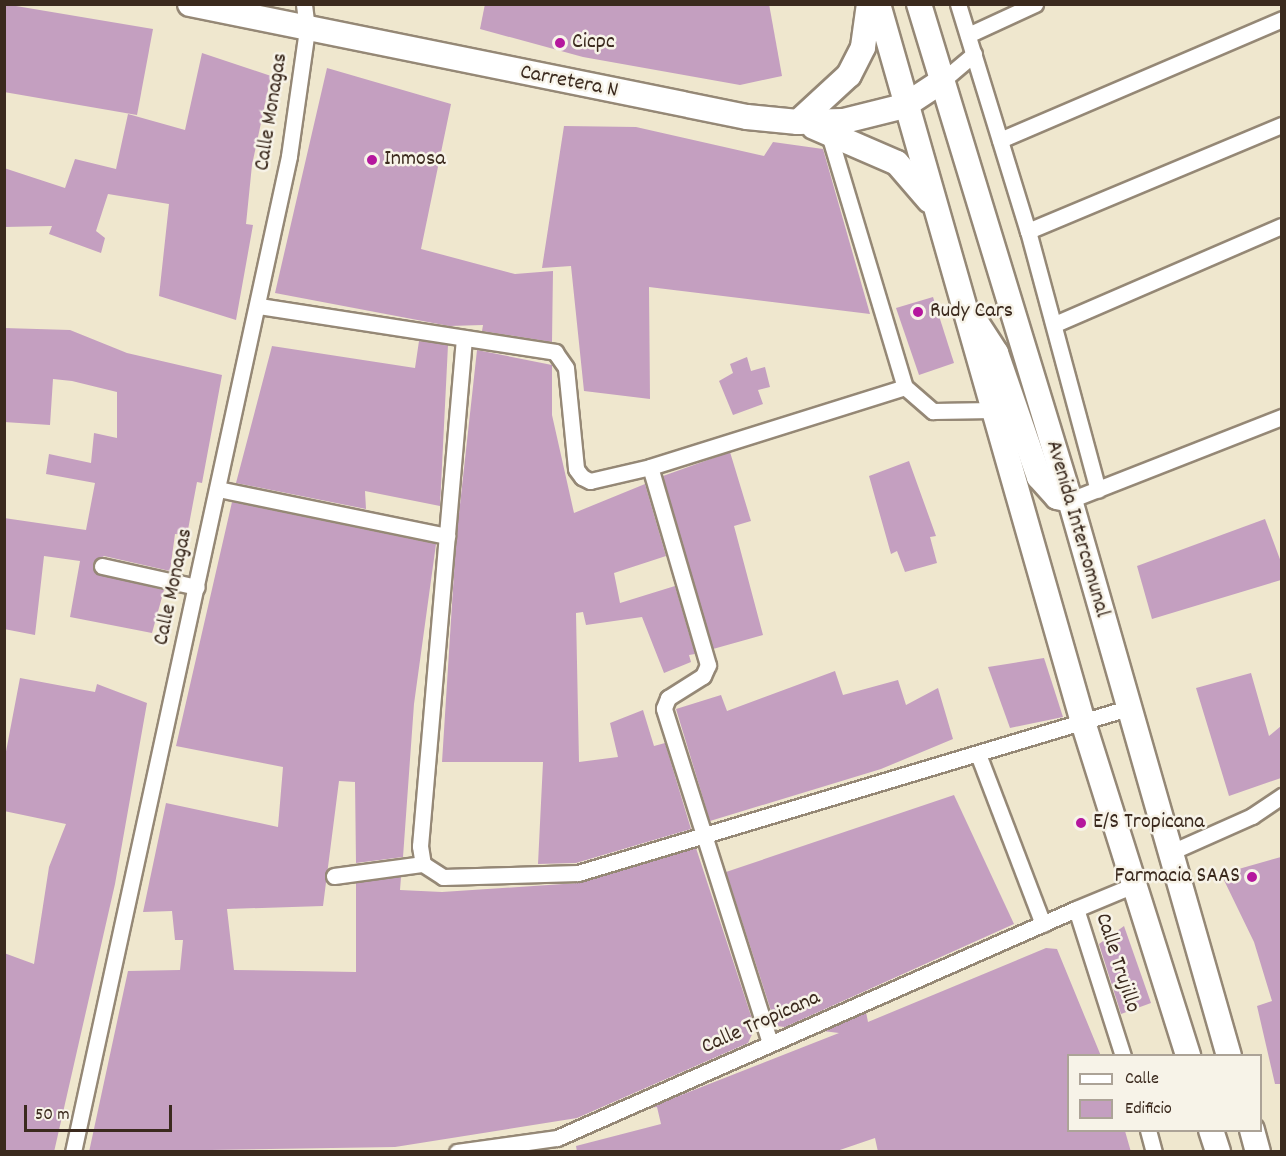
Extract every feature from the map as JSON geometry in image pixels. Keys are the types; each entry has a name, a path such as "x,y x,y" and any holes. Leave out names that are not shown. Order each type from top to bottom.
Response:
{"main road":[{"name":"Carretera N","path":"190,4 747,117 798,122 844,121 904,106 942,81"},
{"path":"798,122 849,75 863,47 869,4"},
{"path":"878,4 904,106 939,217 1083,722 1187,1054"},
{"name":"Avenida Intercomunal","path":"919,4 1070,500 1169,853 1228,1054"},
{"path":"798,122 828,131 897,163 939,217"},
{"path":"965,309 996,353 1039,477 1057,496 1070,500"},
{"path":"1211,1132 1218,1152"},
{"path":"1252,1132 1258,1152"}],"street":[{"name":"Calle Monagas","path":"73,1152 290,156 307,29 304,4"},
{"path":"958,4 1029,231 1098,490"},
{"path":"968,35 1035,4"},
{"path":"1000,140 1281,20"},
{"path":"942,81 974,54"},
{"path":"1029,231 1281,124"},
{"path":"828,131 905,387 933,411 993,410"},
{"path":"1055,324 1281,226"},
{"path":"259,306 555,352 566,368 576,469 582,477 590,481 651,467 905,387"},
{"path":"423,864 420,846 464,338"},
{"path":"1070,500 1281,417"},
{"path":"651,467 708,665 703,676 668,698 664,708 770,1043"},
{"path":"218,489 447,536"},
{"path":"102,566 197,587"},
{"path":"334,876 423,864 443,878 578,873 1128,708"},
{"path":"978,754 1042,924"},
{"path":"1169,853 1252,816 1281,796"},
{"name":"Calle Trujillo","path":"1123,1054 1076,909 1134,885"},
{"name":"Calle Tropicana","path":"457,1152 557,1138 1076,909"},
{"path":"1148,1132 1154,1152"}],"building":[{"path":"4,4 153,29 137,115 4,92"},
{"path":"485,4 769,4 782,76 740,85 583,57 480,29"},
{"path":"202,53 271,76 252,165 246,224 253,225 236,320 159,296 169,204 108,194 96,231 105,238 101,253 49,234 52,226 4,227 4,168 65,188 75,159 116,169 128,114 185,130"},
{"path":"327,68 451,104 421,249 515,274 553,271 552,342 482,331 483,325 449,326 275,293"},
{"path":"564,126 636,127 764,156 773,142 823,149 870,314 649,287 650,399 584,391 571,266 542,268"},
{"path":"933,297 954,363 919,375 896,308"},
{"path":"4,328 70,330 127,353 222,375 202,483 197,482 187,535 175,534 170,571 104,556 93,563 99,575 164,590 152,633 70,617 80,561 44,556 35,635 4,629 4,518 86,530 95,483 46,474 49,454 91,463 94,433 117,438 117,392 72,381 53,379 50,425 4,422"},
{"path":"419,341 448,345 440,506 365,491 366,509 236,483 272,346 415,368"},
{"path":"477,350 552,365 552,415 574,513 645,484 666,556 614,573 620,603 675,586 695,654 689,655 691,662 664,673 642,617 586,625 583,612 576,613 579,762 618,757 610,723 643,710 654,746 665,743 691,829 576,863 538,864 543,762 442,762 456,541"},
{"path":"747,357 751,371 765,367 770,387 758,390 763,404 733,415 719,381 733,373 730,364"},
{"path":"730,452 751,521 734,526 763,635 713,649 663,476"},
{"path":"909,461 936,536 930,537 937,563 905,572 897,551 891,554 869,476"},
{"path":"232,502 436,544 414,704 403,857 356,863 355,782 339,781 323,906 227,909 234,970 356,972 356,883 401,877 400,890 442,892 578,883 696,848 755,1028 748,1043 577,1118 395,1147 89,1152 128,971 180,970 183,940 175,940 172,911 143,912 166,803 278,827 283,767 176,746"},
{"path":"1265,519 1281,562 1281,580 1152,619 1137,566"},
{"path":"1044,658 1063,717 1010,728 988,667"},
{"path":"835,671 843,695 898,680 906,705 938,688 953,739 881,769 710,821 676,709 721,695 727,711"},
{"path":"1251,673 1269,736 1281,726 1281,778 1229,796 1196,688"},
{"path":"20,678 95,692 97,684 147,703 115,884 54,1152 4,1152 4,953 34,964 49,867 66,824 4,811 4,762"},
{"path":"954,795 1014,924 785,1027 776,1026 726,872"},
{"path":"1281,857 1281,1084 1275,1084 1257,1006 1272,1001 1254,942 1221,874"},
{"path":"1124,926 1151,1003 1121,1014 1099,944"},
{"path":"1046,948 1057,949 1100,1054 1067,1054 1067,1132 1125,1132 1131,1152 878,1152 875,1138 834,1152 577,1152 576,1146 661,1124 657,1107 648,1108 839,1033 823,1031 866,1012 868,1022"}],"place":[{"name":"Cicpc","path":"560,43"},
{"name":"Inmosa","path":"372,160"},
{"name":"Rudy Cars","path":"918,312"},
{"name":"E/S Tropicana","path":"1081,823"},
{"name":"Farmacia SAAS","path":"1252,877"}]}
